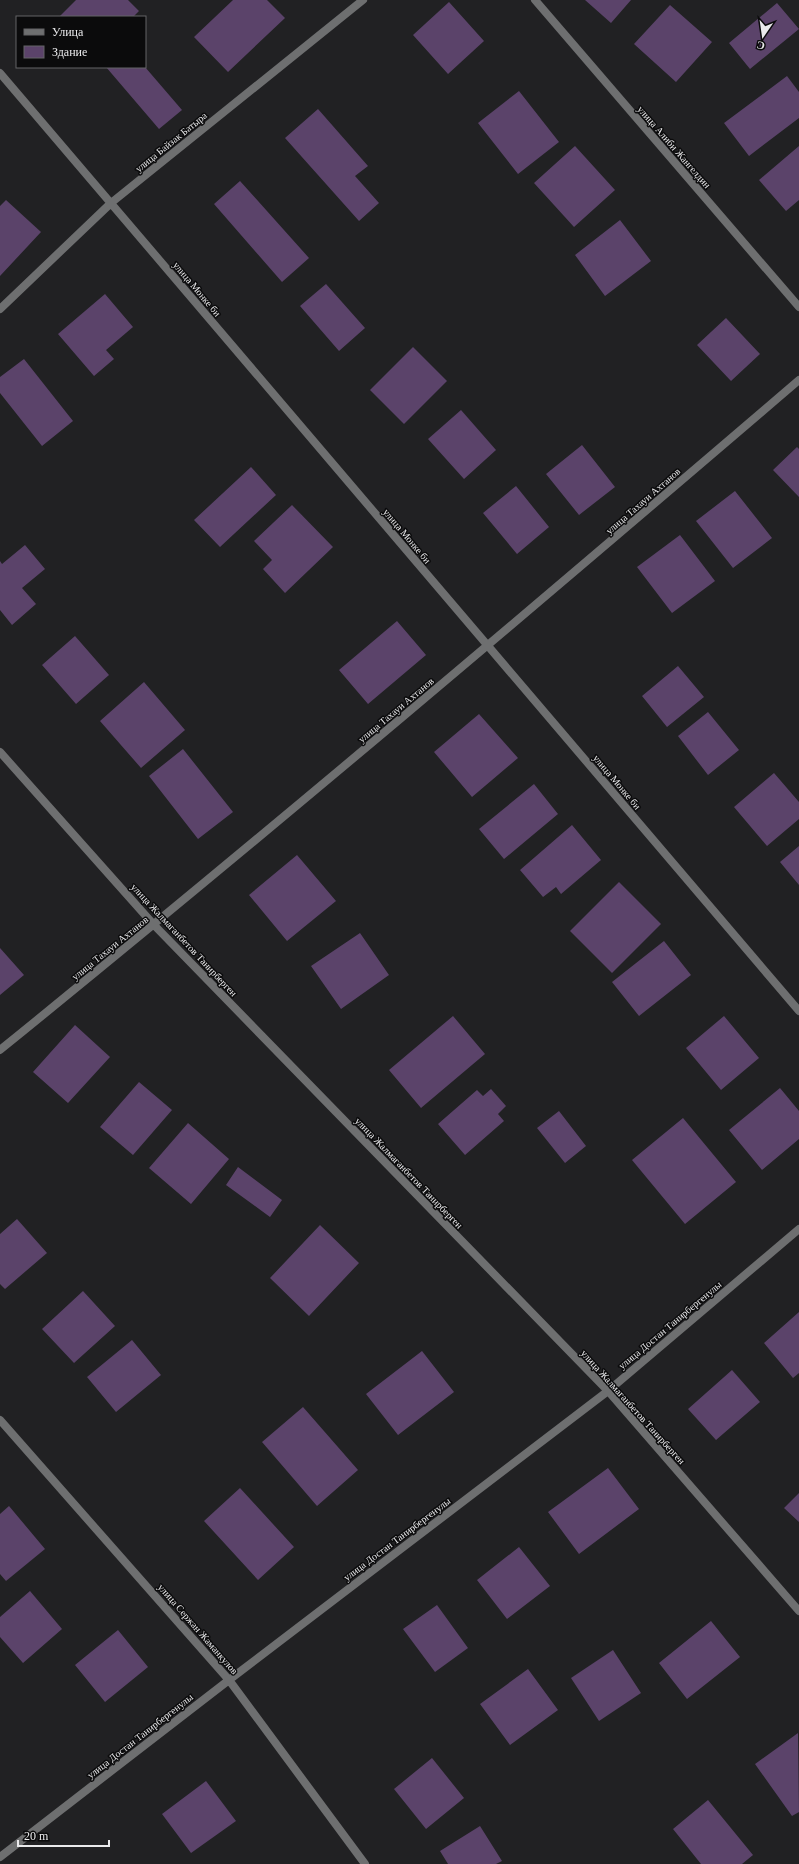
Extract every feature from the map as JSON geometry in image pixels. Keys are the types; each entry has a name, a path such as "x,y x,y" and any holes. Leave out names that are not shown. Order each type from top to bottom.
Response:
{"street":[{"name":"улица Байзак Батыра","path":"0,308 111,203 363,0"},
{"name":"улица Алиби Жангелдин","path":"535,0 799,307"},
{"name":"улица Монке би","path":"0,73 799,1011"},
{"name":"улица Тахауи Ахтанов","path":"0,1050 154,925 488,647 799,380"},
{"name":"улица Жалмаганбетов Танирберген","path":"0,752 154,925 608,1392 799,1610"},
{"name":"улица Достан Танирбергенулы","path":"0,1857 229,1680 608,1392 799,1229"},
{"name":"улица Сержан Жаманкулов","path":"0,1420 229,1680 365,1864"}],"building":[{"path":"76,0 128,0 139,11 134,16 60,16"},
{"path":"233,0 267,0 285,18 228,72 194,37"},
{"path":"585,0 631,0 611,23"},
{"path":"449,2 484,41 448,74 413,35"},
{"path":"777,3 799,29 750,69 729,43"},
{"path":"670,5 712,42 676,82 634,44"},
{"path":"107,68 146,68 182,110 159,129"},
{"path":"787,76 799,92 799,118 749,156 724,123"},
{"path":"519,91 559,142 518,174 478,123"},
{"path":"318,109 368,166 355,176 379,203 359,221 285,138"},
{"path":"575,146 615,190 574,227 534,183"},
{"path":"799,146 799,200 786,211 759,180"},
{"path":"240,181 309,258 282,282 214,204"},
{"path":"6,200 41,232 0,276 0,206"},
{"path":"620,220 651,261 605,296 575,255"},
{"path":"326,284 365,328 339,351 300,306"},
{"path":"105,294 133,327 106,350 114,359 94,376 58,334"},
{"path":"726,318 760,354 731,381 697,345"},
{"path":"413,347 447,381 404,424 370,390"},
{"path":"24,359 73,421 42,446 0,393 0,377"},
{"path":"461,410 496,450 464,479 428,439"},
{"path":"582,445 615,487 579,515 546,474"},
{"path":"797,447 799,449 799,497 773,470"},
{"path":"251,467 276,495 220,547 194,520"},
{"path":"516,486 549,527 517,554 483,513"},
{"path":"735,491 772,538 733,568 696,521"},
{"path":"292,505 333,547 285,593 263,569 272,560 254,541"},
{"path":"680,535 715,581 672,613 637,567"},
{"path":"25,545 45,569 22,588 36,604 12,625 0,610 0,561 2,564"},
{"path":"397,621 426,655 368,704 339,670"},
{"path":"75,636 109,675 76,704 42,665"},
{"path":"678,666 704,697 667,727 642,696"},
{"path":"144,682 185,730 141,768 100,721"},
{"path":"708,712 739,750 708,775 678,736"},
{"path":"479,714 518,758 472,797 434,752"},
{"path":"183,749 233,812 198,839 149,776"},
{"path":"774,773 799,802 799,819 767,846 734,807"},
{"path":"534,784 558,814 504,859 479,829"},
{"path":"572,825 601,860 561,894 556,887 543,897 520,870"},
{"path":"799,846 799,885 780,862"},
{"path":"297,855 336,901 287,941 249,895"},
{"path":"619,882 661,924 612,973 570,931"},
{"path":"360,933 389,975 341,1009 311,966"},
{"path":"664,941 691,975 639,1016 612,982"},
{"path":"0,948 24,975 0,995"},
{"path":"453,1016 485,1054 421,1108 389,1070"},
{"path":"724,1016 759,1058 721,1090 686,1048"},
{"path":"75,1025 110,1057 68,1103 33,1072"},
{"path":"139,1082 172,1110 133,1155 100,1127"},
{"path":"780,1088 799,1111 799,1139 762,1170 729,1130"},
{"path":"491,1089 506,1106 498,1114 504,1121 465,1155 438,1124 477,1090 483,1096"},
{"path":"559,1111 586,1146 565,1163 537,1128"},
{"path":"683,1118 736,1182 685,1224 632,1160"},
{"path":"188,1123 229,1159 191,1204 149,1168"},
{"path":"238,1167 282,1200 270,1217 226,1185"},
{"path":"17,1219 47,1253 5,1289 0,1284 0,1234"},
{"path":"320,1225 359,1263 309,1316 270,1278"},
{"path":"83,1291 115,1326 74,1363 42,1329"},
{"path":"799,1312 799,1373 793,1378 764,1343"},
{"path":"132,1340 161,1375 116,1412 87,1377"},
{"path":"422,1351 454,1392 398,1435 366,1394"},
{"path":"732,1370 760,1402 716,1440 688,1409"},
{"path":"303,1407 358,1470 317,1506 262,1442"},
{"path":"608,1468 639,1509 579,1554 548,1512"},
{"path":"240,1488 294,1547 258,1580 204,1521"},
{"path":"799,1493 799,1522 784,1508"},
{"path":"9,1506 45,1549 6,1581 0,1574 0,1514"},
{"path":"519,1547 550,1586 507,1619 477,1580"},
{"path":"30,1591 62,1629 23,1663 0,1637 0,1617"},
{"path":"437,1605 468,1648 435,1672 403,1629"},
{"path":"711,1621 740,1657 687,1699 659,1663"},
{"path":"118,1630 148,1667 105,1702 75,1665"},
{"path":"613,1650 641,1693 599,1721 571,1678"},
{"path":"528,1669 558,1710 510,1745 480,1704"},
{"path":"798,1733 799,1812 792,1816 755,1764"},
{"path":"432,1758 464,1798 426,1829 394,1789"},
{"path":"206,1781 236,1821 191,1853 162,1814"},
{"path":"708,1800 753,1855 742,1864 701,1864 673,1829"},
{"path":"480,1826 502,1861 496,1864 448,1864 440,1851"}]}
